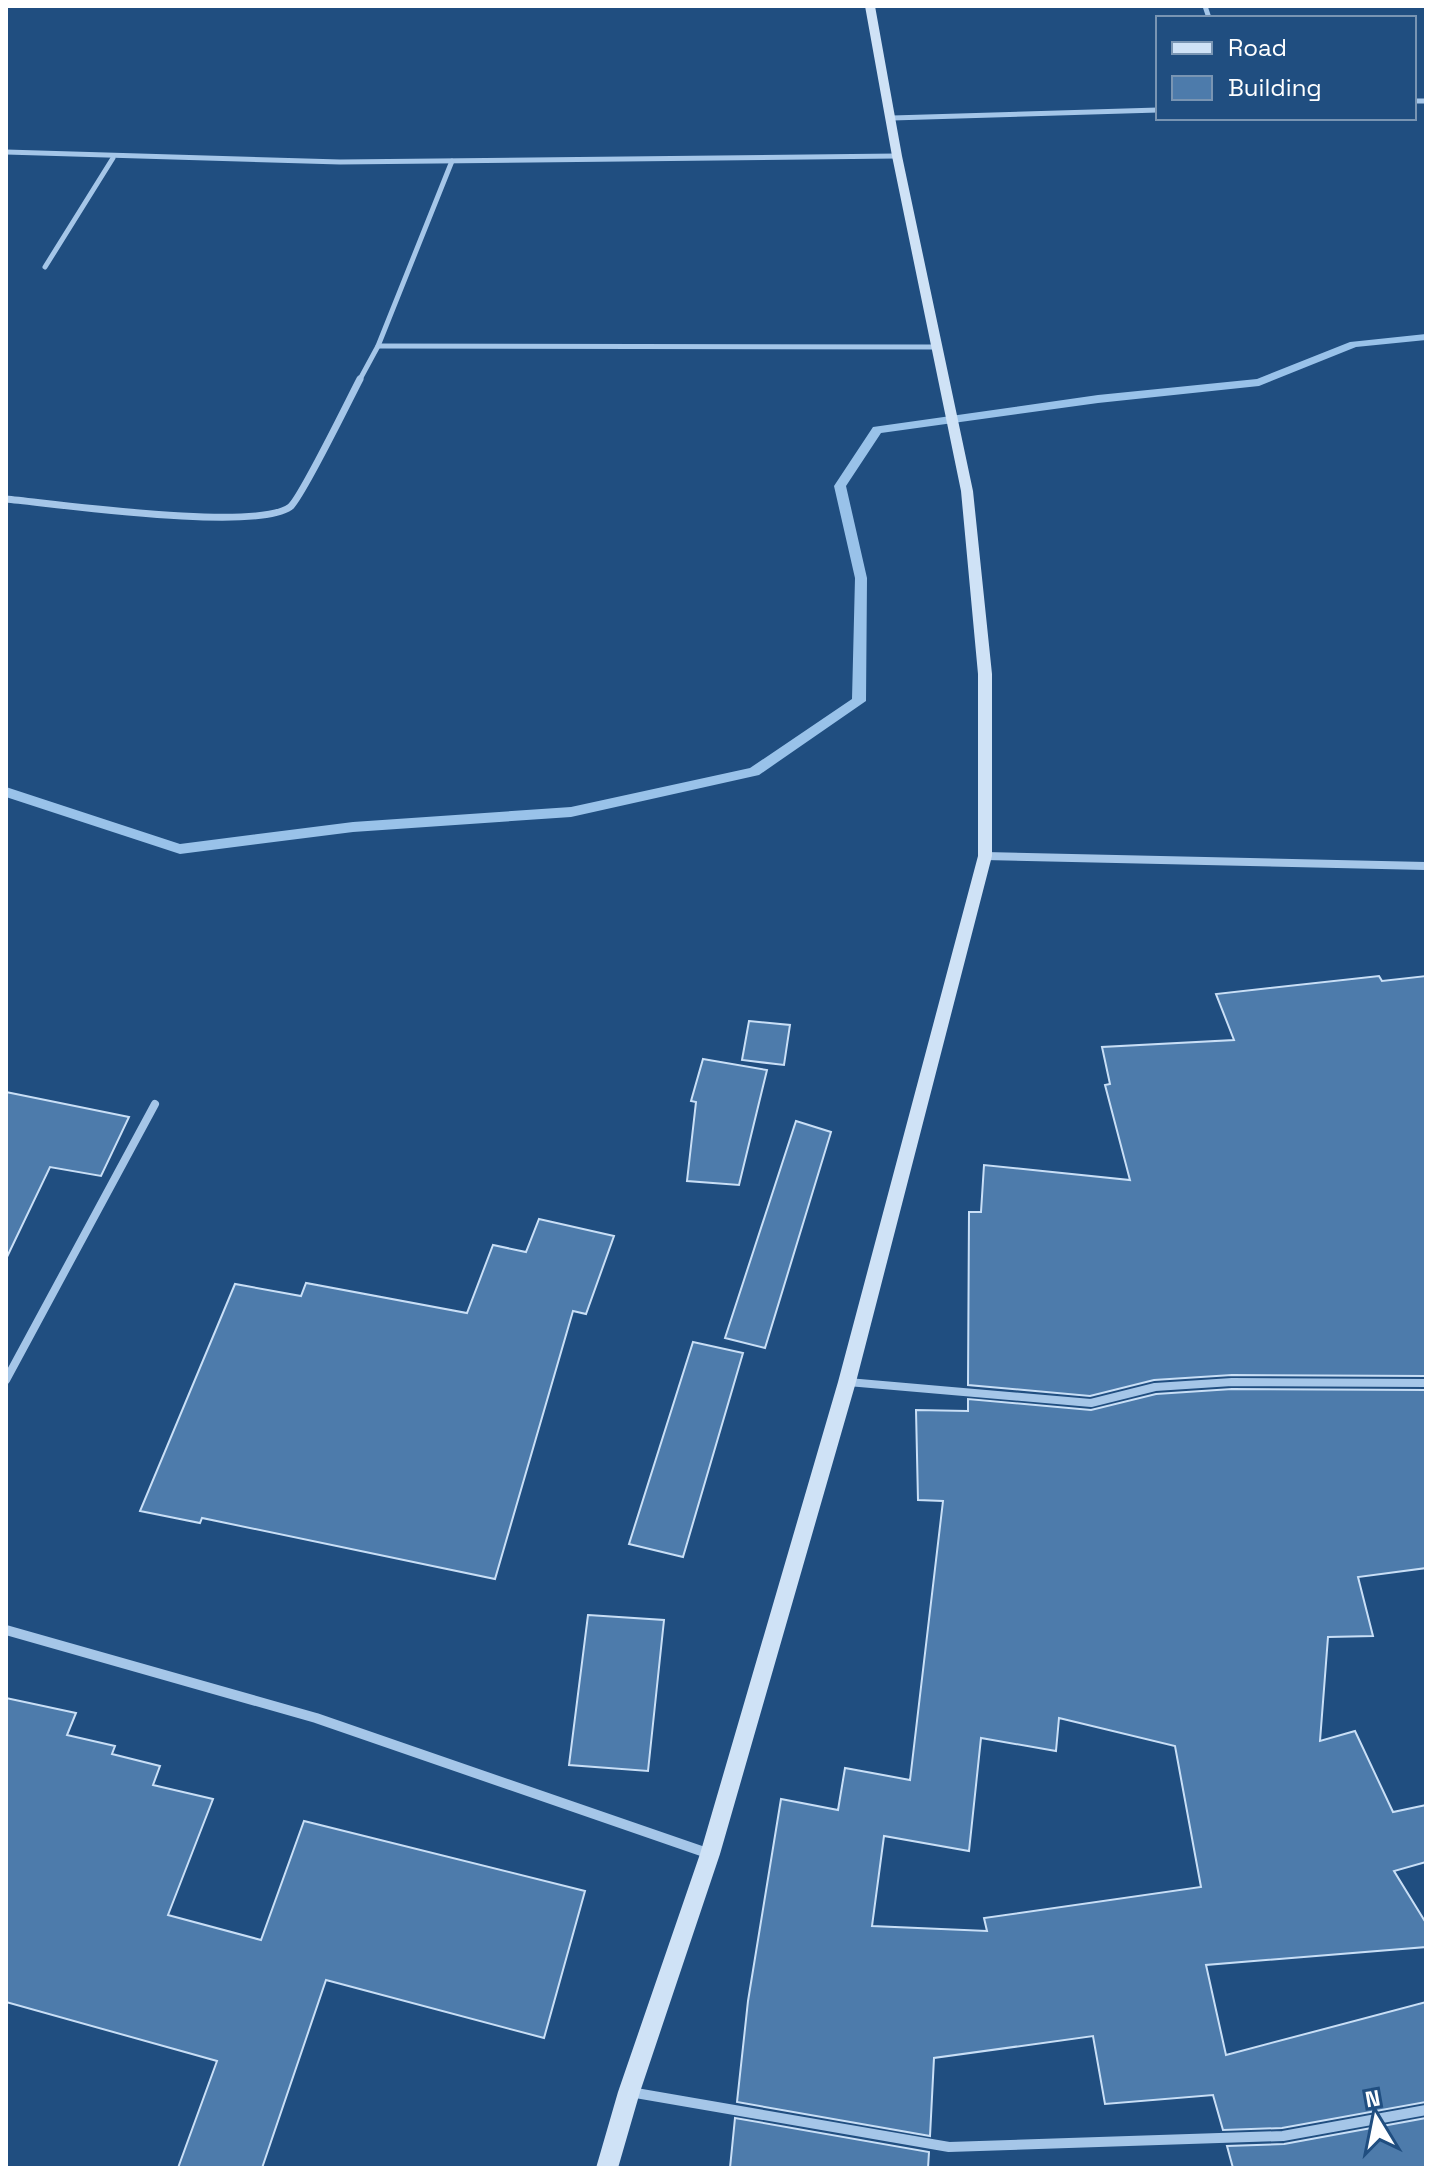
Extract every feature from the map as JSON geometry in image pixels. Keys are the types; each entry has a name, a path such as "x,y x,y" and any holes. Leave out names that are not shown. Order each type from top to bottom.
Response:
{"main road":[{"path":"607,2168 629,2092 710,1854 847,1382 985,856 985,674 967,491 897,156 870,6"}],"street":[{"path":"892,118 1156,110"},
{"path":"6,152 113,158 452,161 897,156"},
{"path":"45,267 113,158"},
{"path":"6,499 188,515 266,517 292,506 378,346 452,161"},
{"path":"378,346 936,347"},
{"path":"985,856 1426,866"},
{"path":"6,1380 155,1104"},
{"path":"847,1382 1091,1403 1155,1387 1232,1382 1426,1383"},
{"path":"6,1630 316,1718 710,1854"},
{"path":"629,2092 949,2147 1283,2136 1426,2110"}],"building":[{"path":"1379,976 1382,981 1426,976 1426,1376 1232,1375 1154,1380 1090,1396 968,1385 969,1212 981,1212 984,1165 1130,1180 1105,1085 1110,1084 1102,1047 1234,1040 1216,994"},
{"path":"749,1021 790,1025 784,1065 742,1060"},
{"path":"703,1059 767,1070 739,1185 687,1181 696,1102 691,1101"},
{"path":"6,1092 129,1117 101,1176 50,1167 6,1259"},
{"path":"796,1121 831,1132 765,1348 725,1338"},
{"path":"539,1219 614,1236 586,1314 573,1311 495,1579 202,1518 200,1523 140,1511 235,1284 301,1296 306,1283 467,1313 493,1245 526,1252"},
{"path":"693,1342 743,1353 683,1557 629,1544"},
{"path":"1232,1389 1426,1390 1426,1568 1358,1577 1373,1636 1328,1637 1320,1741 1355,1731 1393,1812 1426,1805 1426,1862 1394,1871 1426,1923 1426,1947 1206,1965 1226,2055 1426,2002 1426,2102 1282,2128 1223,2130 1213,2095 1105,2104 1093,2036 934,2058 930,2136 737,2102 748,2001 781,1799 838,1810 845,1768 910,1780 943,1501 918,1500 916,1410 968,1411 968,1399 1091,1410 1156,1394","holes":["1059,1718 1175,1746 1201,1887 984,1918 987,1931 872,1926 884,1836 969,1851 981,1738 1056,1751"]},
{"path":"588,1615 664,1620 648,1771 569,1765"},
{"path":"6,1698 76,1713 67,1735 115,1746 112,1754 160,1766 153,1785 213,1799 168,1915 261,1940 304,1821 585,1891 544,2038 326,1980 262,2168 178,2168 217,2061 6,2002"},
{"path":"735,2118 929,2152 928,2168 730,2168"},
{"path":"1426,2118 1426,2168 1233,2168 1227,2146 1284,2144"}],"waterway":[{"path":"6,792 180,849 353,827 571,812 754,772 859,701 861,578 840,486 877,430 1098,399 1259,382 1354,344 1426,337"}]}
